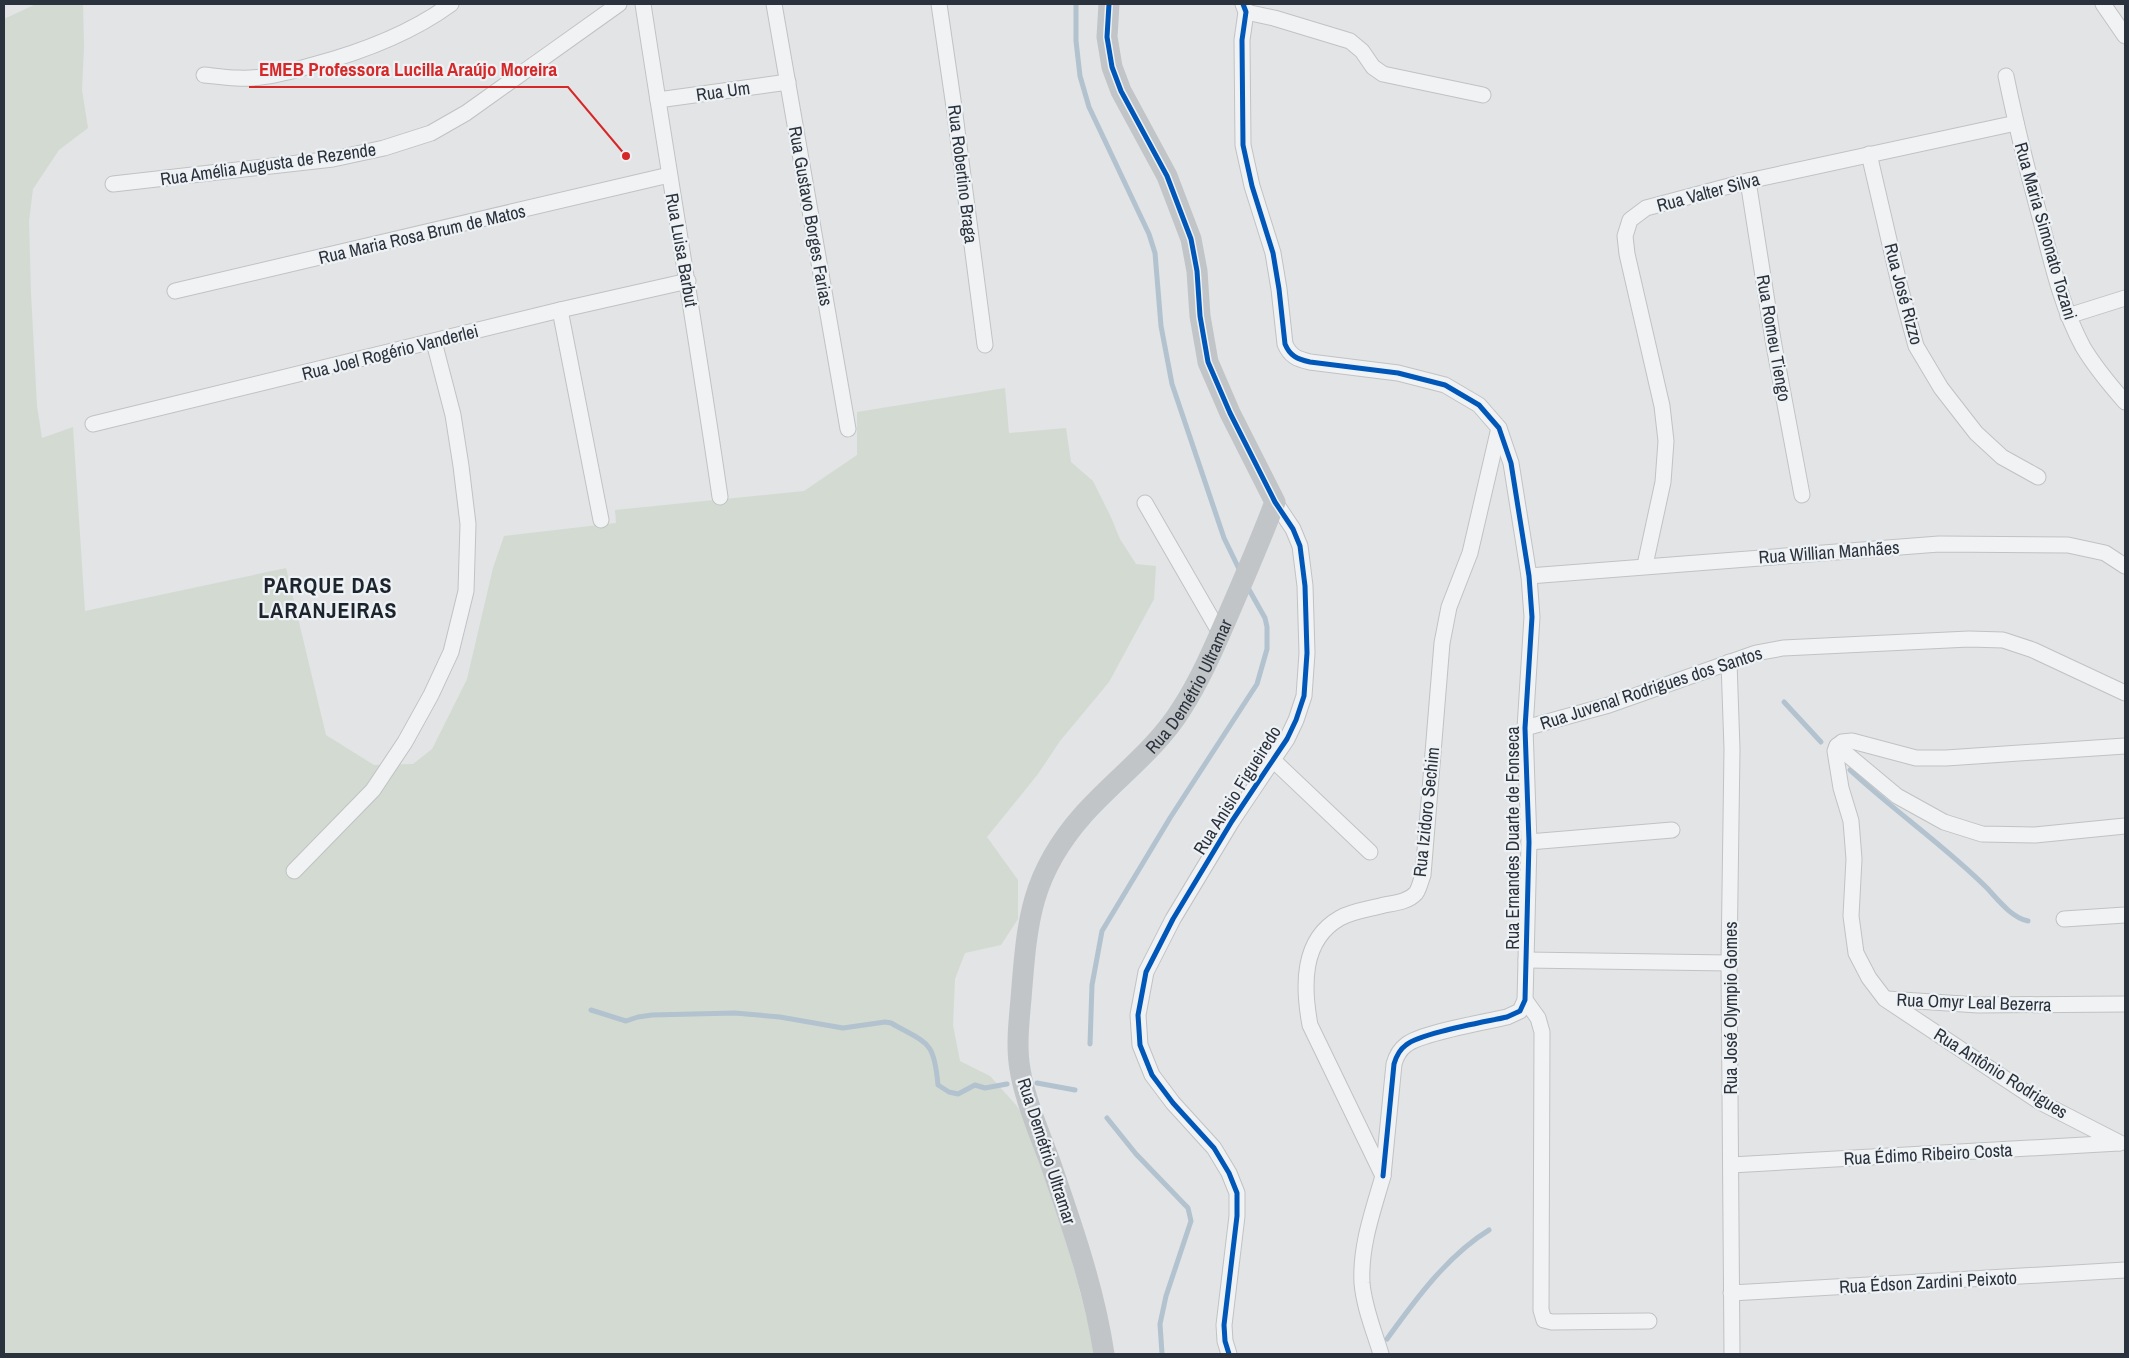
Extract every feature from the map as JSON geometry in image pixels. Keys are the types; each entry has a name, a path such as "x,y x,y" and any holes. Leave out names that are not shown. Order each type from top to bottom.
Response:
{"street":[{"path":"204,75 234,78 260,77 334,59 378,44 431,19 451,4"},
{"name":"Rua Amélia Augusta de Rezende","path":"114,184 333,159 384,148 431,133 466,113 619,4"},
{"name":"Rua Luisa Barbut","path":"643,4 688,281 720,497"},
{"name":"Rua Gustavo Borges Farias","path":"774,4 848,429"},
{"name":"Rua Robertino Braga","path":"939,4 956,117 984,345"},
{"path":"1109,4 1107,37 1112,67 1120,91 1166,176 1191,239 1197,271 1200,316 1208,362 1230,413 1274,502"},
{"path":"2103,4 2125,36"},
{"path":"1245,8 1350,41 1362,51 1373,67 1383,74 1483,94"},
{"name":"Rua Ernandes Duarte de Fonseca","path":"1245,8 1242,40 1243,145 1252,186 1273,253 1285,344 1288,352 1297,358 1310,362 1398,372 1445,385 1479,404 1498,428 1511,463 1529,576 1532,617 1525,728 1529,842 1525,1000"},
{"name":"Rua Maria Simonato Tozani","path":"2006,76 2016,124 2052,265 2068,316 2084,348 2109,384 2125,402"},
{"name":"Rua Um","path":"658,100 788,82"},
{"name":"Rua Valter Silva","path":"1645,565 1663,482 1666,442 1662,406 1627,254 1625,236 1630,220 1646,208 1748,181 2016,124"},
{"name":"Rua José Rizzo","path":"1869,154 1899,283 1916,346 1941,388 1976,433 2002,457 2038,477"},
{"name":"Rua Maria Rosa Brum de Matos","path":"175,291 670,175"},
{"name":"Rua Romeu Tiengo","path":"1748,181 1773,340 1802,495"},
{"name":"Rua Joel Rogério Vanderlei","path":"93,424 560,310 688,281"},
{"path":"2068,316 2125,298"},
{"path":"560,310 601,520"},
{"path":"294,872 373,790 409,734 431,695 451,652 466,591 468,524 462,466 453,415 434,342"},
{"name":"Rua Izidoro Sechim","path":"1382,1176 1310,1025 1305,998 1306,974 1310,953 1322,933 1340,918 1402,901 1415,893 1423,875 1442,642 1449,607 1470,552 1498,428"},
{"name":"Rua Demétrio Ultramar","path":"1104,1354 1100,1325 1081,1251 1033,1116 1020,1069 1019,1028 1026,938 1038,886 1054,851 1084,814 1134,766 1181,711 1201,677 1250,567 1274,502"},
{"name":"Rua Anisio Figueiredo","path":"1229,1354 1225,1341 1224,1325 1238,1216 1237,1193 1230,1173 1214,1148 1152,1075 1140,1045 1138,1015 1146,972 1173,919 1232,821 1273,760 1296,720 1304,696 1307,653 1305,586 1300,546 1293,529 1274,502"},
{"path":"1146,503 1220,633"},
{"name":"Rua Willian Manhães","path":"1529,576 1645,565 1939,544 2026,543 2068,545 2105,553 2125,566"},
{"name":"Rua Juvenal Rodrigues dos Santos","path":"1525,728 1610,705 1756,652 1783,648 1968,639 2003,640 2033,650 2125,693"},
{"name":"Rua José Olympio Gomes","path":"1729,662 1732,749 1729,963 1732,1354"},
{"path":"2125,746 1946,758 1916,758 1852,741 1842,742 1837,746 1897,796 1944,822 1982,834 2035,836 2125,826"},
{"name":"Rua Omyr Leal Bezerra","path":"1837,746 1835,751 1840,788 1851,821 1854,858 1851,916 1856,953 1869,978 1885,999 1978,1005 2125,1004"},
{"path":"1273,760 1370,852"},
{"path":"1529,842 1672,830"},
{"path":"2064,919 2125,915"},
{"path":"1526,960 1729,963"},
{"name":"Rua Antônio Rodrigues","path":"1885,999 2040,1102 2123,1142"},
{"path":"1381,1354 1362,1283 1364,1242 1382,1176 1394,1064 1398,1052 1406,1044 1420,1038 1507,1017 1520,1011 1525,1000 1538,1018 1542,1032 1541,1310 1544,1320 1552,1322 1649,1321"},
{"name":"Rua Édimo Ribeiro Costa","path":"1731,1165 2123,1142"},
{"name":"Rua Édson Zardini Peixoto","path":"1731,1293 2125,1270"}],"shaded area":[{"path":"36,4 83,4 82,90 88,128 59,150 33,189 29,221 37,406 42,438 73,427 85,611 286,568 326,735 374,765 413,764 432,749 467,679 493,568 504,536 616,523 615,510 804,491 857,455 857,412 1005,388 1009,433 1066,428 1071,462 1093,481 1120,539 1136,564 1156,566 1154,599 1109,682 1060,741 1038,774 987,837 1018,880 1018,919 1001,945 965,953 955,979 953,1025 960,1061 990,1076 1016,1105 1042,1144 1096,1354 4,1354 4,19"}],"waterway":[{"path":"1076,4 1076,41 1080,76 1089,107 1149,234 1155,253 1161,326 1172,384 1224,538 1240,571"},
{"path":"1090,1044 1092,985 1102,931 1170,818 1257,684 1267,649 1267,627 1265,618 1247,586"},
{"path":"1784,702 1821,742"},
{"path":"1850,770 1954,857 2011,912 2028,921"},
{"path":"591,1010 626,1021 652,1015 735,1013 780,1017 843,1028 885,1022 891,1023 927,1045 934,1059 938,1085 949,1092 958,1094 975,1085 985,1088 1007,1084"},
{"path":"1037,1083 1075,1090"},
{"path":"1107,1118 1136,1154 1188,1208 1191,1221 1166,1296 1160,1324 1162,1354"},
{"path":"1387,1339 1409,1309 1446,1265 1474,1240 1489,1230"}],"cycle path":[{"path":"1109,4 1107,37 1112,67 1121,91 1167,176 1191,239 1197,271 1200,316 1208,362 1230,413 1275,502 1293,529 1300,546 1305,586 1307,653 1304,696 1296,720 1287,739 1232,821 1173,919 1146,972 1138,1015 1140,1045 1152,1075 1173,1103 1214,1148 1229,1173 1237,1193 1237,1216 1224,1325 1225,1341 1229,1354"},
{"path":"1243,4 1246,12 1242,40 1243,145 1252,186 1273,253 1285,344 1289,351 1301,360 1398,373 1445,385 1479,405 1499,428 1511,463 1529,576 1532,617 1525,728 1529,842 1525,1000 1520,1011 1507,1017 1425,1036 1401,1049 1394,1064 1383,1176"}],"place":[{"name":"EMEB Professora Lucilla Araújo Moreira","path":"626,156"}],"district":[{"name":"PARQUE DAS LARANJEIRAS","path":"328,598"}]}
